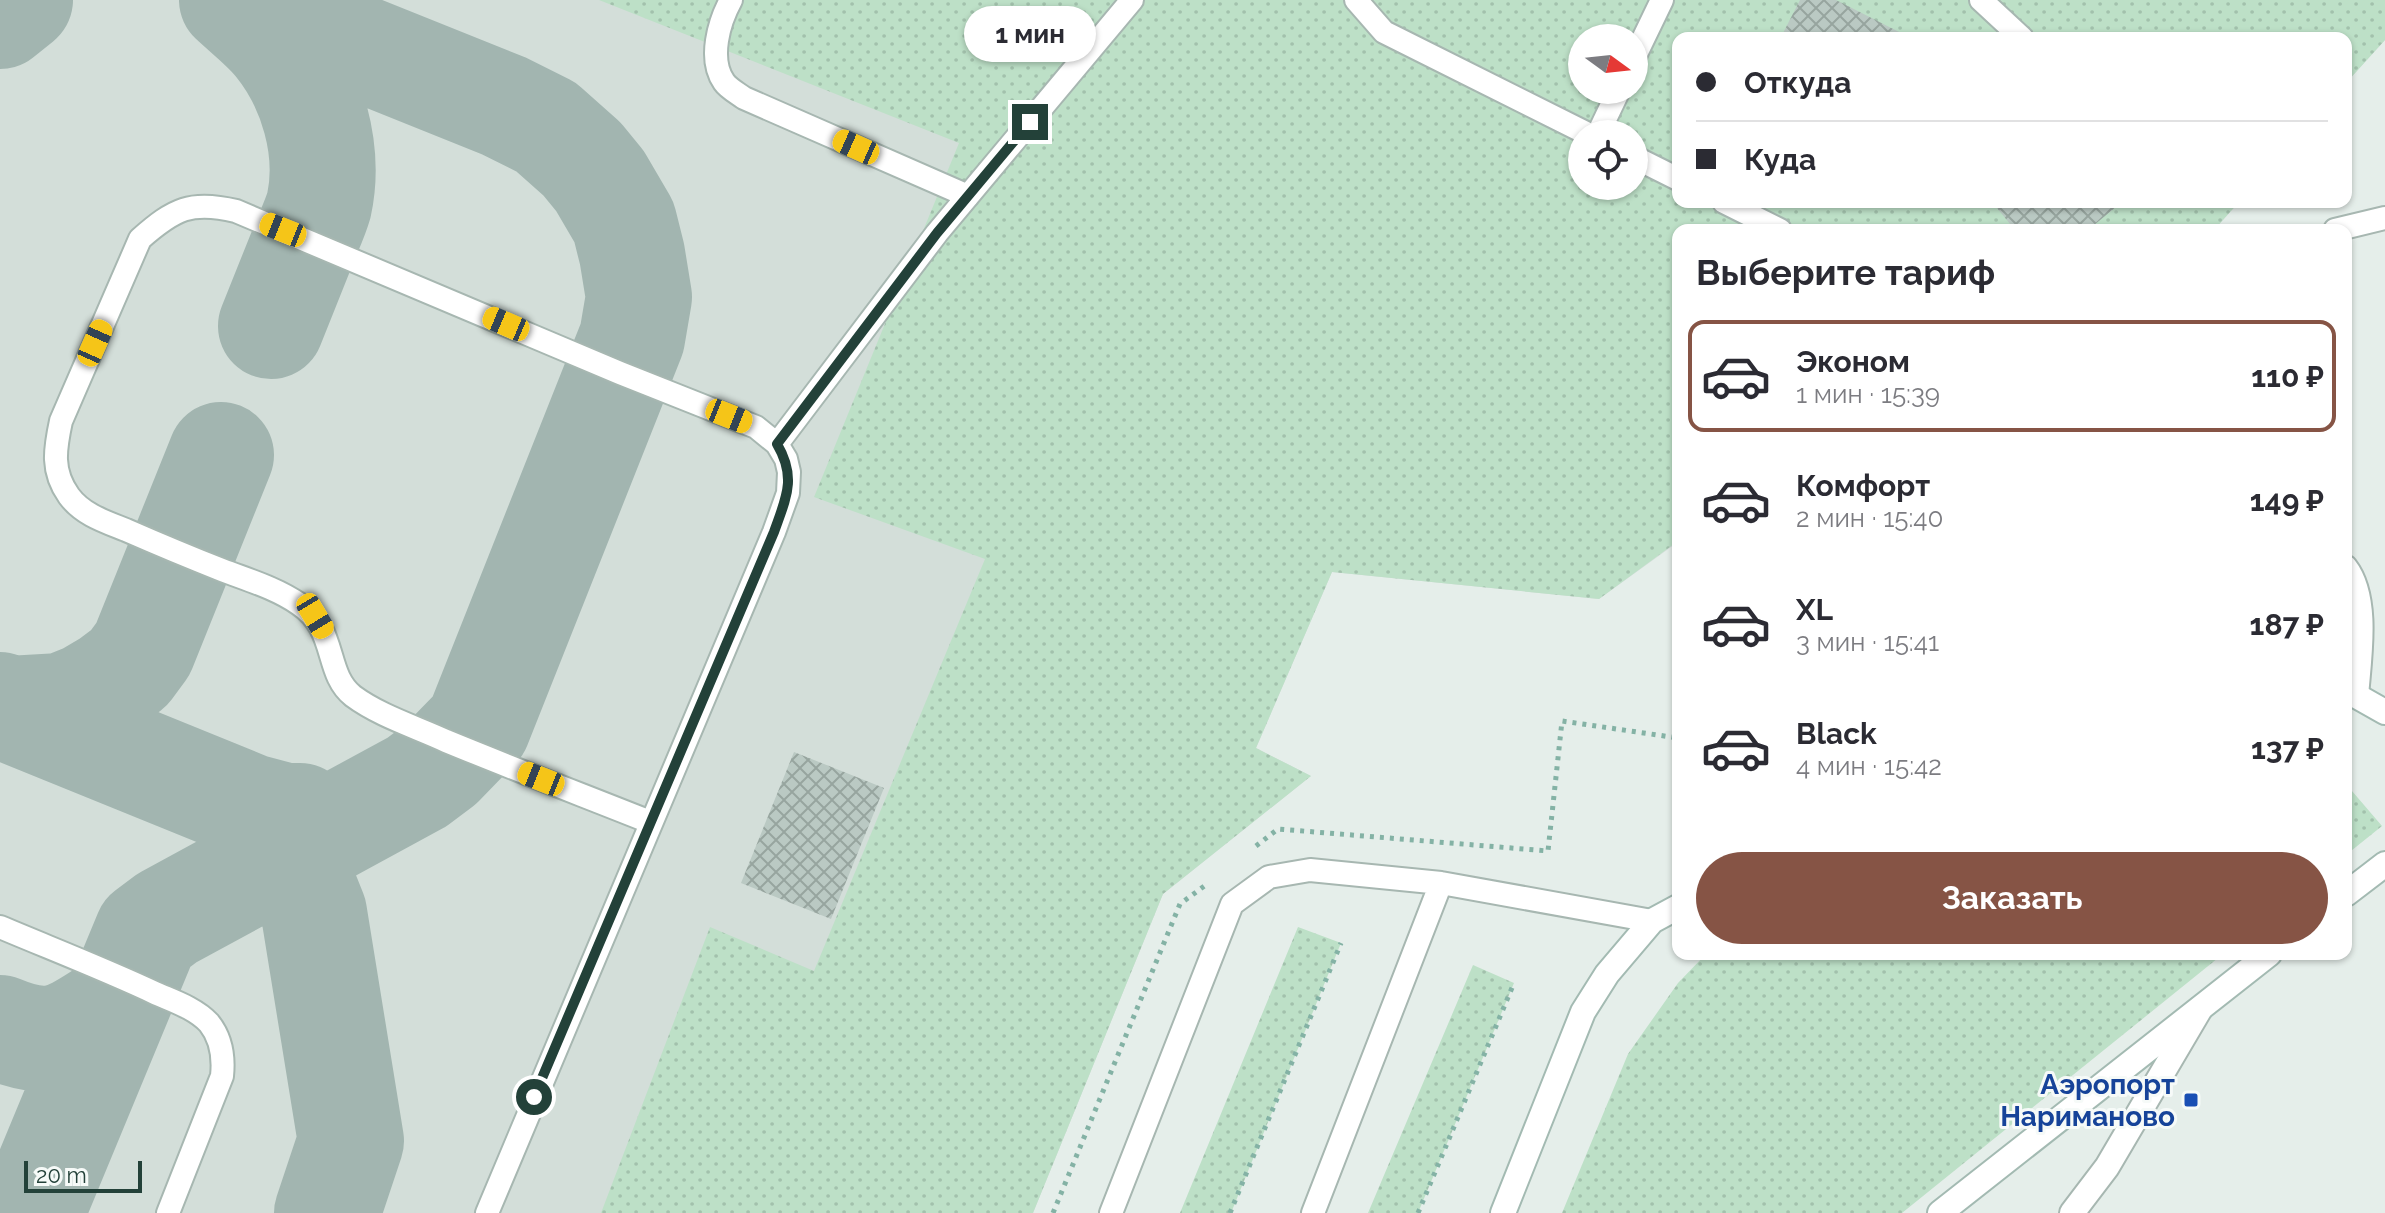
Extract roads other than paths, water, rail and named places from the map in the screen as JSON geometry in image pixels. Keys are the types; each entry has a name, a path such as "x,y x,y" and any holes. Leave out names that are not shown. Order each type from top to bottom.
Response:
{"main road":[{"path":"2352,693 2385,712"},
{"path":"2352,889 2385,864"},
{"path":"1503,1213 1583,1012 1607,974 1652,921 1672,910"},
{"path":"1940,1213 2261,960"},
{"path":"2072,1213 2107,1167 2201,1007"}],"lane":[{"path":"731,0 716,47 717,70 725,85 744,98 968,196"},
{"path":"777,444 937,233 1132,0"},
{"path":"1356,0 1384,32 1568,124"},
{"path":"1648,29 1662,0"},
{"path":"1981,0 2016,32"},
{"path":"1648,164 1672,176"},
{"path":"487,1213 774,532 788,493 786,459 777,444 756,427 236,211 212,205 178,211 160,221 140,239 61,421 55,450 56,467 61,483 77,505 91,515 275,590 298,603 315,616 325,632 342,684 352,695 395,719 650,822"},
{"path":"1736,208 1768,224"},
{"path":"2352,226 2385,218"},
{"path":"2352,580 2362,614 2352,693"},
{"path":"1111,1213 1232,904 1269,877 1310,870 1441,883 1652,921"},
{"path":"1313,1213 1441,883"},
{"path":"0,928 191,1009 216,1034 224,1061 222,1076 168,1213"}],"place":[{"name":"Аэропорт Нариманово","path":"2191,1100"}]}
